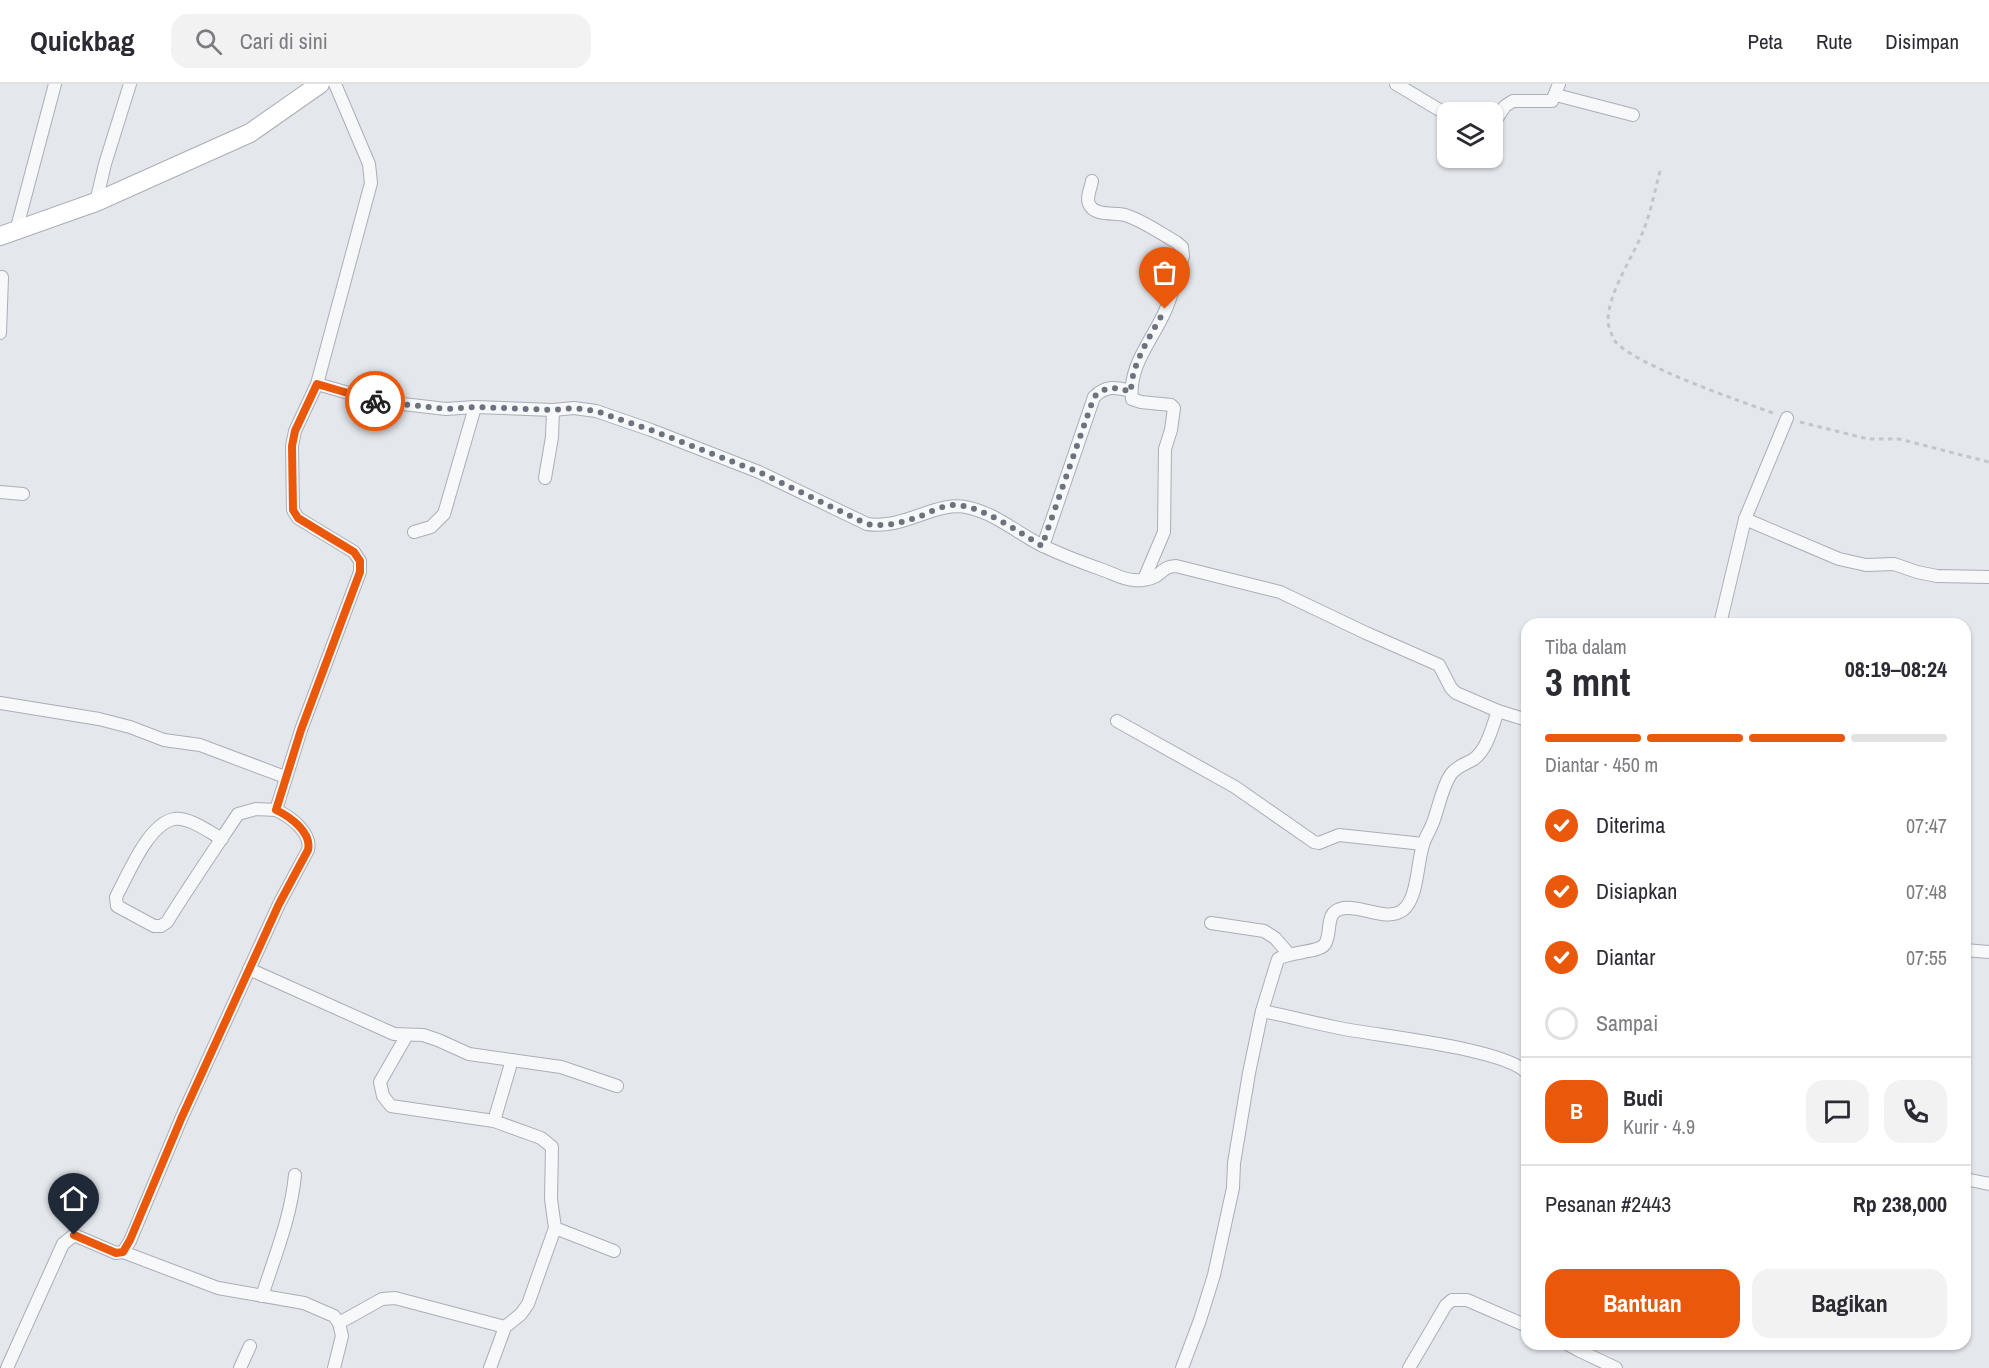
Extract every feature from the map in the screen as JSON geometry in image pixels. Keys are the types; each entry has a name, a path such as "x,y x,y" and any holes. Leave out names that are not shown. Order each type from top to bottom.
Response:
{"street":[{"path":"8,233 55,84"},
{"path":"96,202 105,164 130,84"},
{"path":"8,233 96,202 250,133 320,84"},
{"path":"276,810 301,730 360,572 360,561 354,552 298,518 293,510 292,446 295,431 317,384 371,183 369,164 335,84"},
{"path":"1396,84 1437,109"},
{"path":"1503,109 1513,101 1552,101 1557,90 1633,115"},
{"path":"1092,181 1089,205 1104,213 1124,215 1182,247 1184,256 1165,309 1139,360 1131,383 1132,399 1171,405 1174,408 1165,449 1164,532 1144,579"},
{"path":"0,333 2,277"},
{"path":"317,384 377,401 446,409 475,407 553,410 574,408 596,411 759,472 867,524 889,525 954,505 986,514 1042,546 1132,581 1155,577 1165,568 1176,566 1280,592 1439,665 1456,693 1521,718"},
{"path":"1042,546 1094,397 1102,389 1117,388 1131,392"},
{"path":"414,532 431,527 444,514 475,407"},
{"path":"545,478 552,437 553,410"},
{"path":"1721,618 1745,519 1787,418"},
{"path":"0,492 23,494"},
{"path":"1745,519 1839,559 1866,565 1894,564 1937,576 1989,577"},
{"path":"0,704 109,722 164,740 216,751 285,777"},
{"path":"1182,1368 1214,1275 1233,1188 1234,1163 1247,1083 1262,1011 1278,959 1288,953 1317,950 1325,944 1332,915 1338,909 1394,913 1404,909 1412,896 1423,844 1452,772 1480,753 1498,711"},
{"path":"1117,721 1235,787 1314,842 1319,843 1339,835 1423,844"},
{"path":"123,1252 249,969 310,842 307,834 276,810 256,809 238,814 222,839 194,878 167,922 161,926 154,926 117,906 116,897 149,838 159,825 175,819 194,824 222,839"},
{"path":"1211,923 1264,931 1275,938 1288,953"},
{"path":"1971,950 1989,952"},
{"path":"249,969 394,1034 423,1035 469,1054 561,1067 617,1086"},
{"path":"1262,1011 1340,1028 1444,1045 1513,1063 1521,1069"},
{"path":"407,1035 380,1082 383,1096 391,1106 494,1121 541,1138 552,1147 551,1199 555,1228 528,1304 521,1314 505,1327 490,1368"},
{"path":"494,1121 512,1060"},
{"path":"262,1296 288,1214 295,1175"},
{"path":"1971,1180 1989,1184"},
{"path":"555,1228 614,1251"},
{"path":"7,1368 63,1244 74,1235 116,1253 123,1252 218,1288 304,1303 334,1316 339,1323 342,1336 334,1368"},
{"path":"339,1323 382,1299 395,1298 505,1327"},
{"path":"1409,1368 1446,1305 1452,1300 1467,1300 1521,1323"},
{"path":"240,1368 250,1346"},
{"path":"1587,1350 1616,1368"}],"path":[{"path":"1660,171 1644,229 1623,271 1610,307 1608,324 1614,340 1634,356 1727,396 1787,418 1836,432 1868,438 1899,439 1989,462"}],"way so far":[{"path":"375,401 446,409 475,407 553,410 574,408 596,411 759,472 867,524 882,526 895,524 954,505 986,514 1042,546 1094,397 1102,389 1117,388 1131,392 1131,383 1139,360 1165,309"}],"route":[{"path":"74,1235 116,1253 123,1252 279,904 308,850 310,842 307,834 276,810 301,730 360,572 360,561 354,552 298,518 293,510 292,446 295,431 317,384 375,401"}]}
